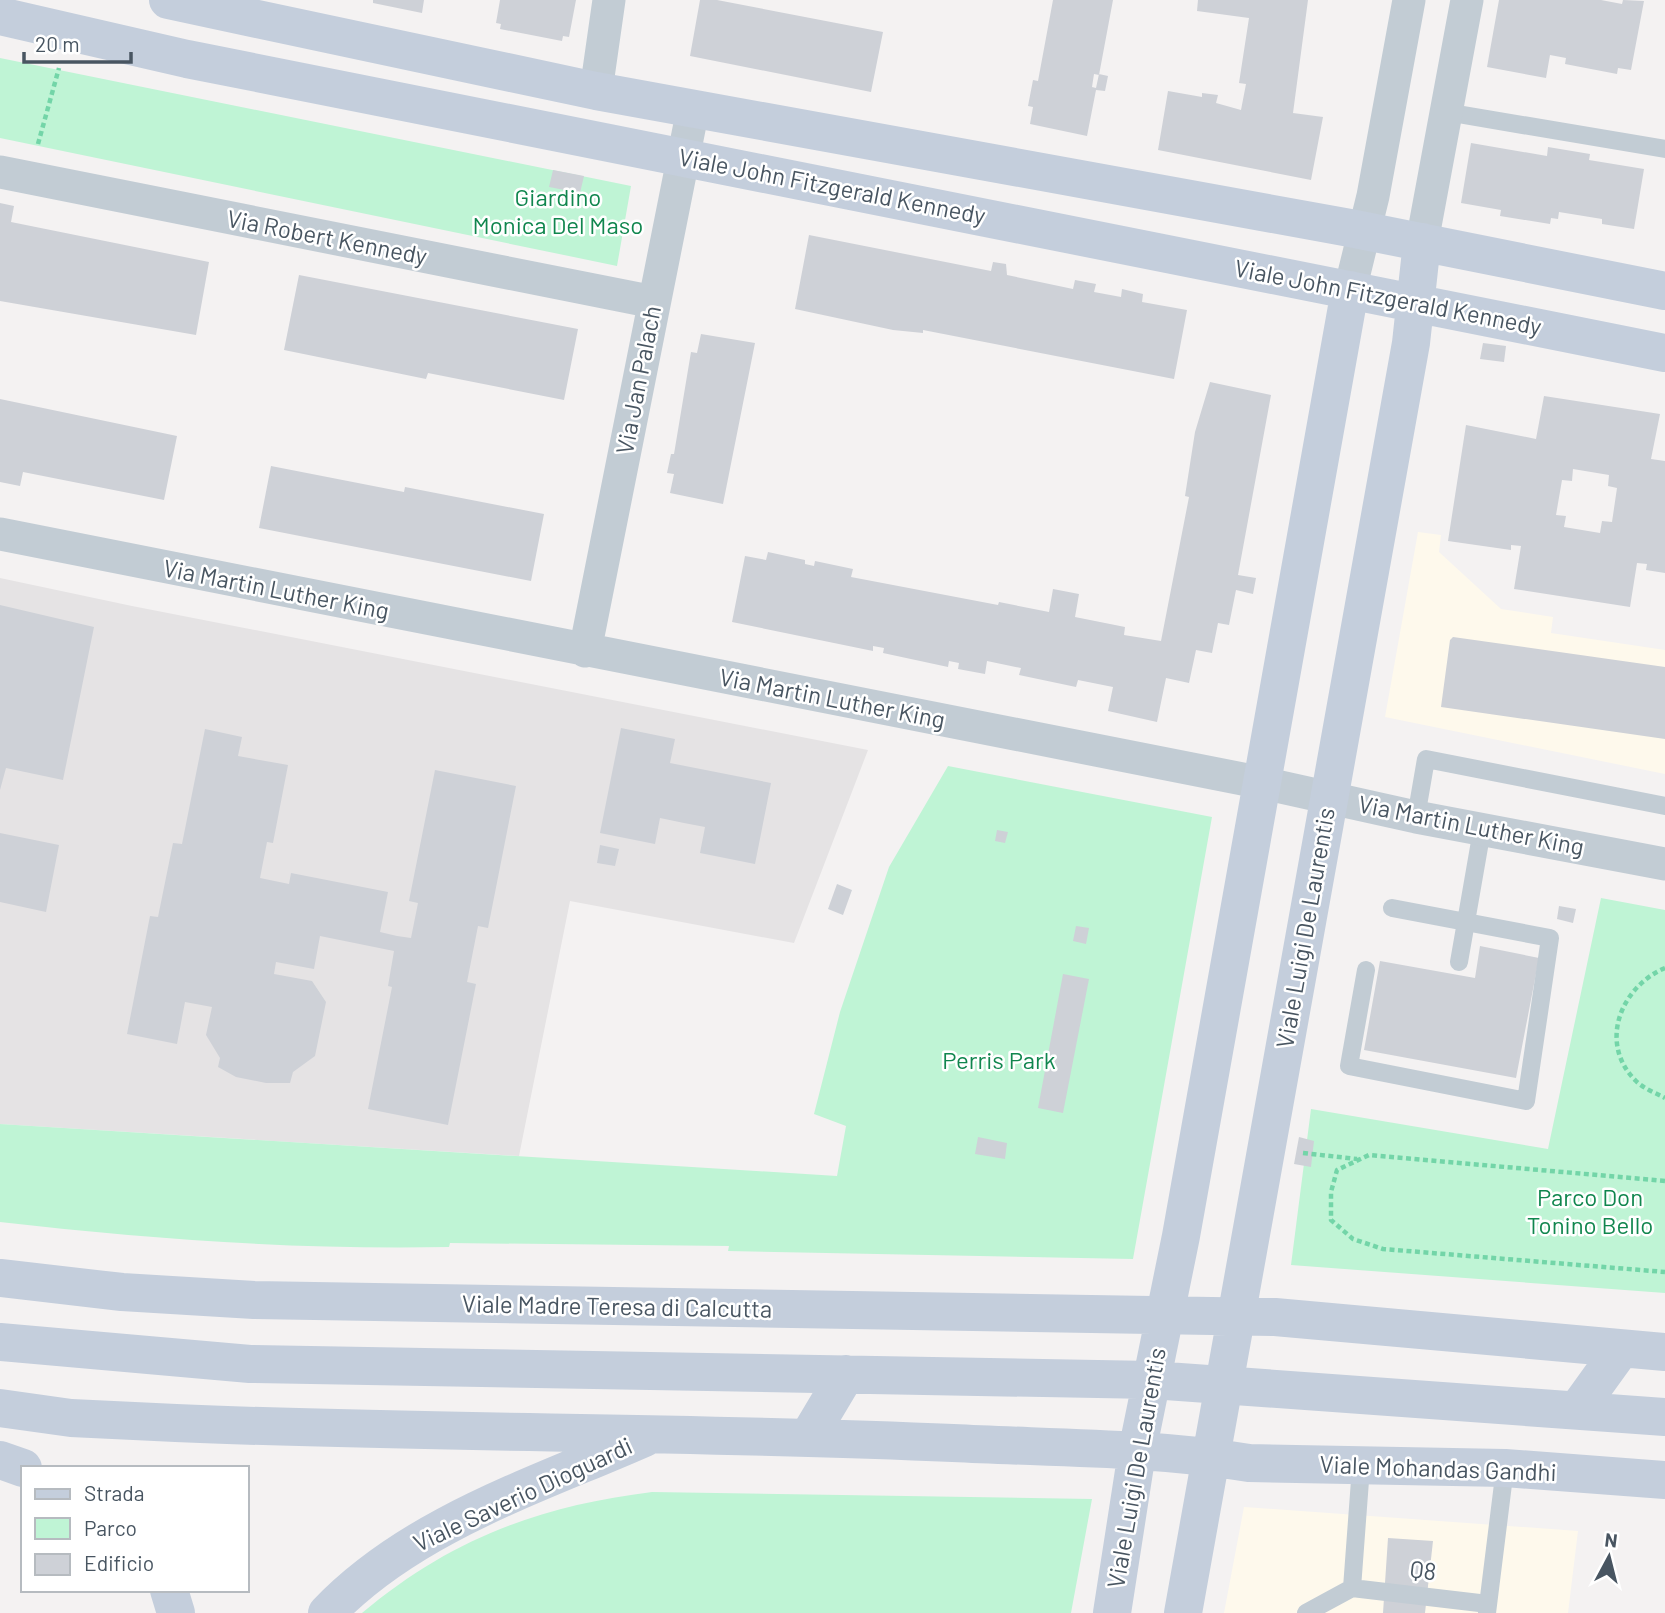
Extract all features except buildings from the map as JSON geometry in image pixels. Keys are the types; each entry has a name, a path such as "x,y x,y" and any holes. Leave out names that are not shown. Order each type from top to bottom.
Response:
{"main road":[{"name":"Viale John Fitzgerald Kennedy","path":"169,0 596,91 1365,231 1665,291"},
{"name":"Viale John Fitzgerald Kennedy","path":"0,16 70,33 1665,353"},
{"name":"Viale Luigi De Laurentis","path":"1188,1612 1222,1386 1417,303 1422,242"},
{"name":"Viale Luigi De Laurentis","path":"1112,1613 1138,1452 1263,783 1350,290"},
{"name":"Viale Madre Teresa di Calcutta","path":"0,1278 122,1292 254,1300 1164,1317 1236,1316"},
{"path":"1236,1316 1318,1320 1665,1352"},
{"path":"0,1342 250,1364 1152,1380 1665,1417"},
{"path":"1577,1410 1621,1349"},
{"path":"809,1437 846,1374"},
{"path":"0,1408 71,1418 299,1428 809,1437 1210,1457"},
{"name":"Viale Saverio Dioguardi","path":"327,1613 351,1588 418,1541 657,1433"},
{"name":"Viale Mohandas Gandhi","path":"1210,1457 1249,1463 1504,1468 1665,1480"},
{"path":"0,1460 21,1467"},
{"path":"170,1592 176,1613"}],"street":[{"path":"596,91 610,0"},
{"path":"1350,290 1365,231 1409,0"},
{"path":"1422,242 1467,0"},
{"name":"Via Jan Palach","path":"586,651 693,109"},
{"name":"Via Robert Kennedy","path":"15,175 654,302"},
{"name":"Via Martin Luther King","path":"0,534 1263,783 1416,817 1665,864"}],"lane":[{"path":"1446,112 1665,149"},
{"path":"1416,817 1426,759 1665,806"},
{"path":"1459,962 1482,830"},
{"path":"1367,970 1349,1066 1526,1101 1550,938 1392,908"},
{"path":"1306,1613 1352,1588 1361,1467"},
{"name":"Q8","path":"1352,1588 1488,1608 1504,1468"}],"path":[{"path":"15,175 70,33"},
{"path":"1665,968 1646,979 1627,997 1619,1013 1618,1037 1627,1070 1638,1083 1665,1098"},
{"path":"1300,1152 1358,1159"},
{"path":"1665,1181 1369,1155 1337,1170 1331,1192 1331,1220 1353,1239 1383,1248 1665,1272"}],"shaded area":[{"path":"1418,532 1441,535 1439,552 1501,609 1553,617 1551,633 1665,650 1665,774 1385,717"},
{"path":"0,578 868,750 794,943 570,901 519,1156 0,1124"},
{"path":"1244,1507 1578,1531 1568,1613 1224,1613"}],"green space":[{"name":"Giardino Monica Del Maso","path":"0,58 631,186 617,266 0,138"},
{"name":"Perris Park","path":"948,766 1212,817 1133,1259 728,1251 729,1246 450,1243 449,1247 336,1247 112,1234 0,1222 0,1124 837,1176 846,1126 814,1114 840,1012 889,867"},
{"name":"Parco Don Tonino Bello","path":"1601,898 1665,910 1665,1293 1291,1265 1311,1109 1548,1149"},
{"path":"652,1492 1092,1499 1071,1613 362,1613 429,1565 498,1530 571,1506"}]}
